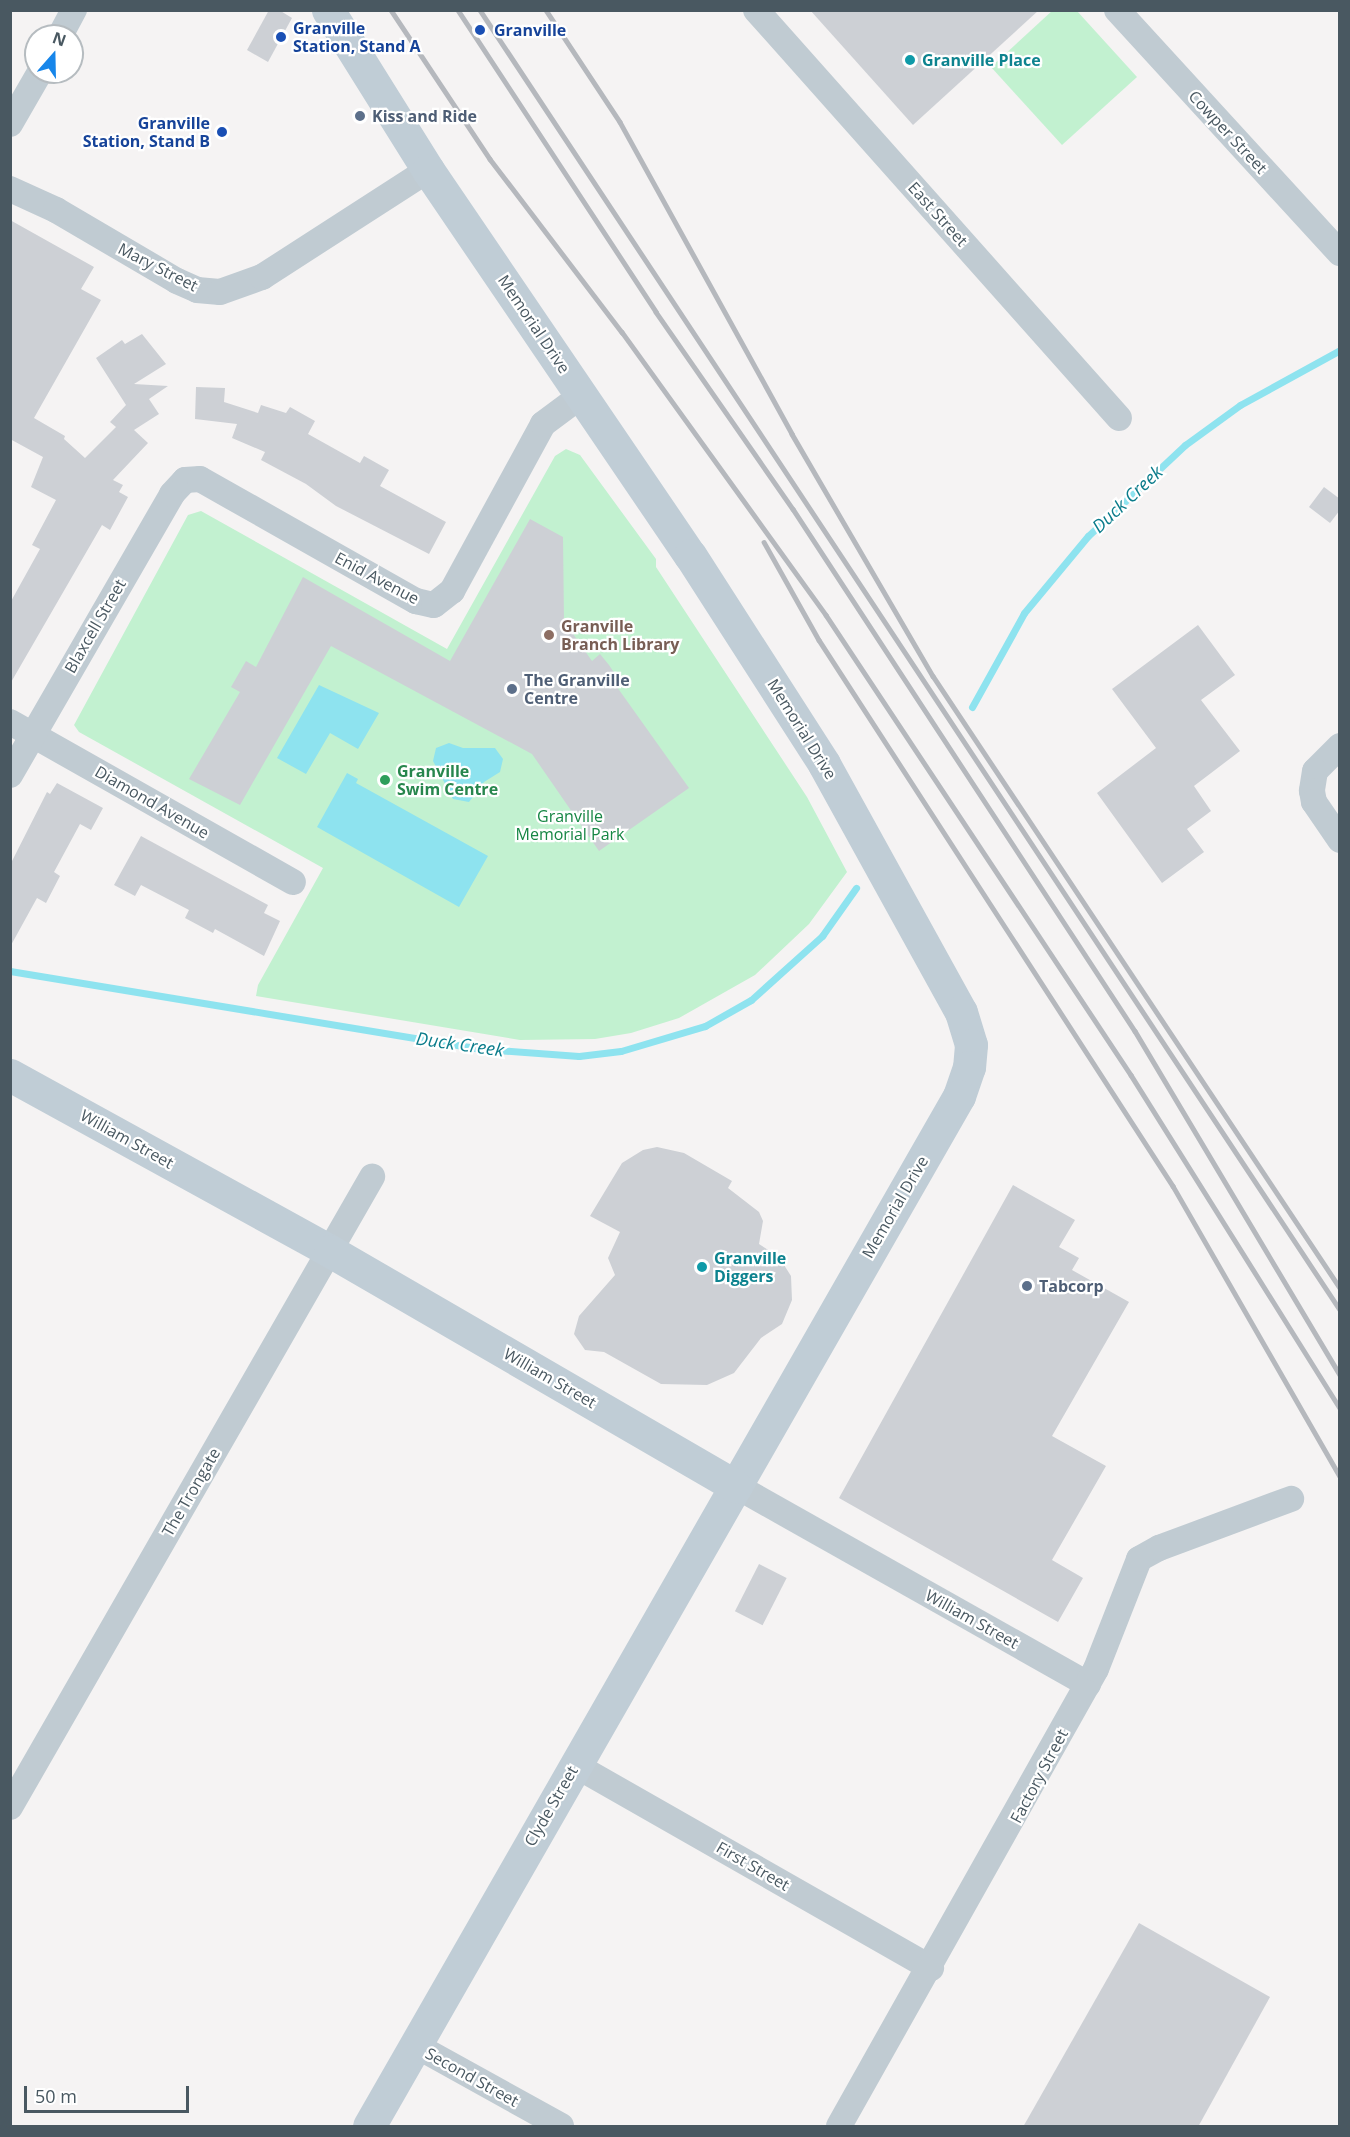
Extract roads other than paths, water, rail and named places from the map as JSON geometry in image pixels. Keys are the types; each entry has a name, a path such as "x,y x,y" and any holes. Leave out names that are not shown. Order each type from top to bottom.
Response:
{"main road":[{"name":"Memorial Drive","path":"328,10 428,170 720,601 843,794 961,1012 971,1045 969,1067 959,1096 736,1486"},
{"name":"William Street","path":"10,1075 330,1251 736,1486"},
{"name":"Clyde Street","path":"369,2127 736,1486"}],"street":[{"path":"66,24 74,10"},
{"name":"East Street","path":"756,10 1119,418"},
{"name":"Cowper Street","path":"1117,10 1340,254"},
{"path":"10,124 33,84"},
{"name":"Mary Street","path":"10,189 56,210 197,290 220,292 262,277 428,170"},
{"name":"Enid Avenue","path":"185,480 200,479 416,600 434,605 452,591 543,424 582,395"},
{"name":"Blaxcell Street","path":"10,775 172,494 185,480"},
{"name":"Diamond Avenue","path":"10,722 293,882"},
{"path":"1334,750 1315,771 1312,791 1314,802 1340,840"},
{"name":"The Trongate","path":"10,1807 372,1177"},
{"name":"William Street","path":"736,1486 1088,1684"},
{"name":"Factory Street","path":"839,2127 931,1968 1106,1650 1129,1577 1139,1559 1159,1548 1291,1498"},
{"name":"First Street","path":"575,1765 931,1968"},
{"name":"Second Street","path":"415,2045 561,2127"}],"water":[{"path":"319,685 379,713 358,749 330,733 306,774 277,758"},
{"path":"449,743 463,748 495,748 503,759 500,772 484,782 469,802 453,799 433,761 436,748"},
{"path":"347,773 358,779 356,783 488,856 459,907 317,827"}],"waterway":[{"name":"Duck Creek","path":"972,707 1024,613 1088,536 1185,445 1240,405 1340,350"},
{"name":"Duck Creek","path":"10,971 483,1049 579,1056 621,1051 705,1026 751,1000 822,936 856,888"}],"railway":[{"path":"391,10 490,159 622,332 826,615 1131,1075 1340,1408"},
{"path":"458,10 656,312 793,509 1135,1031 1340,1375"},
{"path":"480,10 1340,1310"},
{"path":"546,10 620,122 792,434 933,676 1340,1288"},
{"path":"764,542 819,640 1173,1186 1340,1476"}],"place":[{"name":"Granville","path":"480,30"},
{"name":"Granville Station, Stand A","path":"281,37"},
{"name":"Granville Place","path":"910,60"},
{"name":"Kiss and Ride","path":"360,116"},
{"name":"Granville Station, Stand B","path":"222,132"},
{"name":"Granville Branch Library","path":"549,635"},
{"name":"The Granville Centre","path":"512,689"},
{"name":"Granville Swim Centre","path":"385,780"},
{"name":"Granville Diggers","path":"702,1267"},
{"name":"Tabcorp","path":"1027,1286"}],"park label":[{"name":"Granville Memorial Park","path":"570,825"}]}
